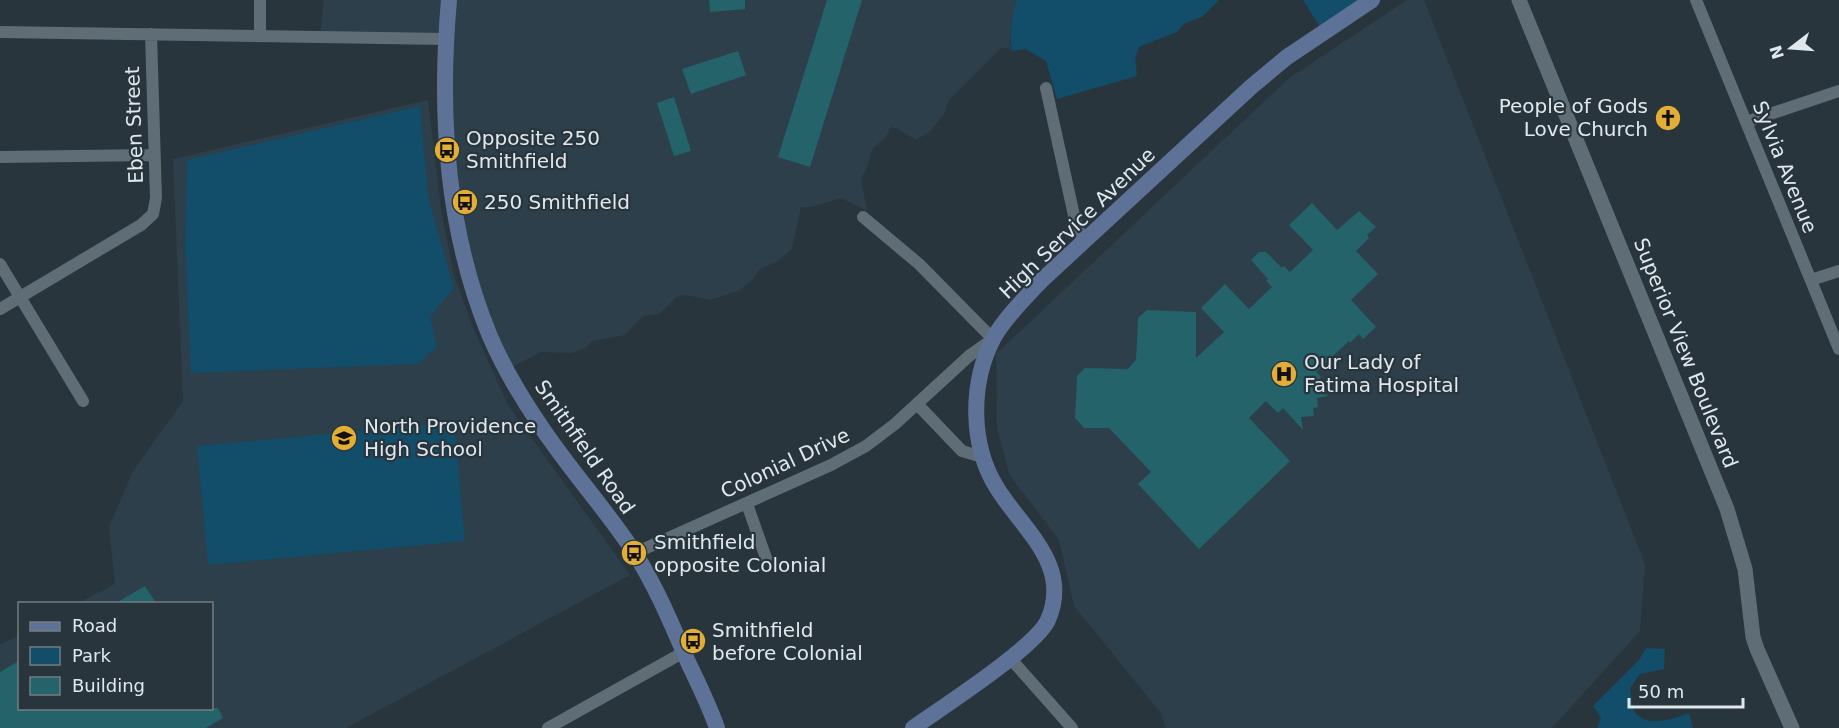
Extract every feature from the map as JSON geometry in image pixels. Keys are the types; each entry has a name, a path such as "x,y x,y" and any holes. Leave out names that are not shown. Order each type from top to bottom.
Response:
{"main road":[{"name":"Smithfield Road","path":"449,0 446,39 446,126 451,185 459,237 469,278 489,335 540,425 635,553 657,593 717,728"},
{"name":"High Service Avenue","path":"914,728 1019,651 1047,621 1054,590 1047,556 1001,494 982,458 976,409 982,370 993,339 1023,299 1263,76 1315,37 1372,0"}],"street":[{"path":"260,0 260,35"},
{"name":"Superior View Boulevard","path":"1519,0 1727,509 1745,569 1757,649 1792,728"},
{"name":"Sylvia Avenue","path":"1696,0 1839,349"},
{"path":"0,32 446,39"},
{"name":"Eben Street","path":"20,297 141,225 153,214 156,198 151,34"},
{"path":"1046,88 1075,220 1083,242"},
{"path":"1746,122 1839,92"},
{"path":"0,157 153,155"},
{"path":"863,217 919,264 993,339"},
{"path":"0,264 83,401"},
{"path":"1810,280 1839,271"},
{"path":"0,309 20,297"},
{"name":"Colonial Drive","path":"635,553 747,504 866,446 917,404 969,356 993,339"},
{"path":"917,404 962,451 982,458"},
{"path":"747,504 766,558"},
{"path":"548,728 684,652"},
{"path":"1010,658 1072,728"}],"shaded area":[{"path":"324,0 1016,0 1010,42 1012,51 1008,48 1001,48 949,100 943,116 929,132 916,140 891,127 886,137 872,149 867,168 861,179 867,211 841,198 812,207 801,207 792,249 778,261 759,270 753,279 740,290 711,300 686,295 678,296 659,314 643,316 625,335 592,341 585,348 573,353 541,352 510,368 472,275 447,120 448,44 320,34"},
{"name":"Our Lady of Fatima Hospital","path":"1407,0 1424,0 1645,564 1640,631 1552,728 1166,728 1160,712 1074,606 1059,540 1009,474 997,428 996,354 1289,78"},
{"name":"North Providence High School","path":"428,100 441,209 454,275 472,325 508,405 630,575 346,728 0,728 0,645 18,636 18,710 213,710 213,602 80,602 115,584 109,527 133,471 183,401 173,159"}],"green space":[{"path":"1016,0 1219,0 1202,17 1185,23 1177,32 1139,47 1135,58 1137,76 1057,99 1046,61 1025,49 1012,51 1011,26"},
{"path":"1303,0 1373,0 1323,32"},
{"path":"420,106 428,198 454,288 430,317 437,347 418,364 191,373 185,242 187,160"},
{"path":"454,422 465,541 208,565 197,446"},
{"path":"1646,648 1665,649 1664,669 1640,674 1630,688 1635,712 1646,720 1653,721 1668,720 1689,713 1693,728 1597,728 1601,718 1593,706 1639,660"}],"building":[{"path":"709,0 745,0 745,9 710,12"},
{"path":"827,0 862,0 810,167 778,157"},
{"path":"738,51 746,75 691,94 682,69"},
{"path":"674,97 691,151 674,156 657,103"},
{"path":"1312,203 1337,230 1359,211 1376,227 1356,251 1378,274 1351,300 1376,327 1363,339 1359,334 1350,343 1349,341 1316,372 1321,377 1315,383 1328,396 1317,398 1318,407 1313,408 1314,416 1301,417 1303,430 1283,408 1278,413 1266,401 1249,418 1290,461 1199,549 1138,484 1151,472 1109,428 1084,428 1075,418 1077,376 1085,368 1128,369 1136,360 1138,318 1147,310 1196,312 1196,358 1224,332 1201,308 1225,284 1249,309 1272,287 1251,260 1259,252 1266,252 1282,268 1284,266 1290,272 1313,250 1289,225"},
{"path":"145,586 155,602 118,602"},
{"path":"18,661 18,710 213,710 213,708 218,708 223,718 206,728 0,728 0,672"}],"place":[{"name":"People of Gods Love Church","path":"1668,118"},
{"name":"Opposite 250 Smithfield","path":"447,150"},
{"name":"250 Smithfield","path":"465,202"},
{"name":"Our Lady of Fatima Hospital","path":"1284,374"},
{"name":"North Providence High School","path":"344,438"},
{"name":"Smithfield opposite Colonial","path":"634,553"},
{"name":"Smithfield before Colonial","path":"693,641"}]}
